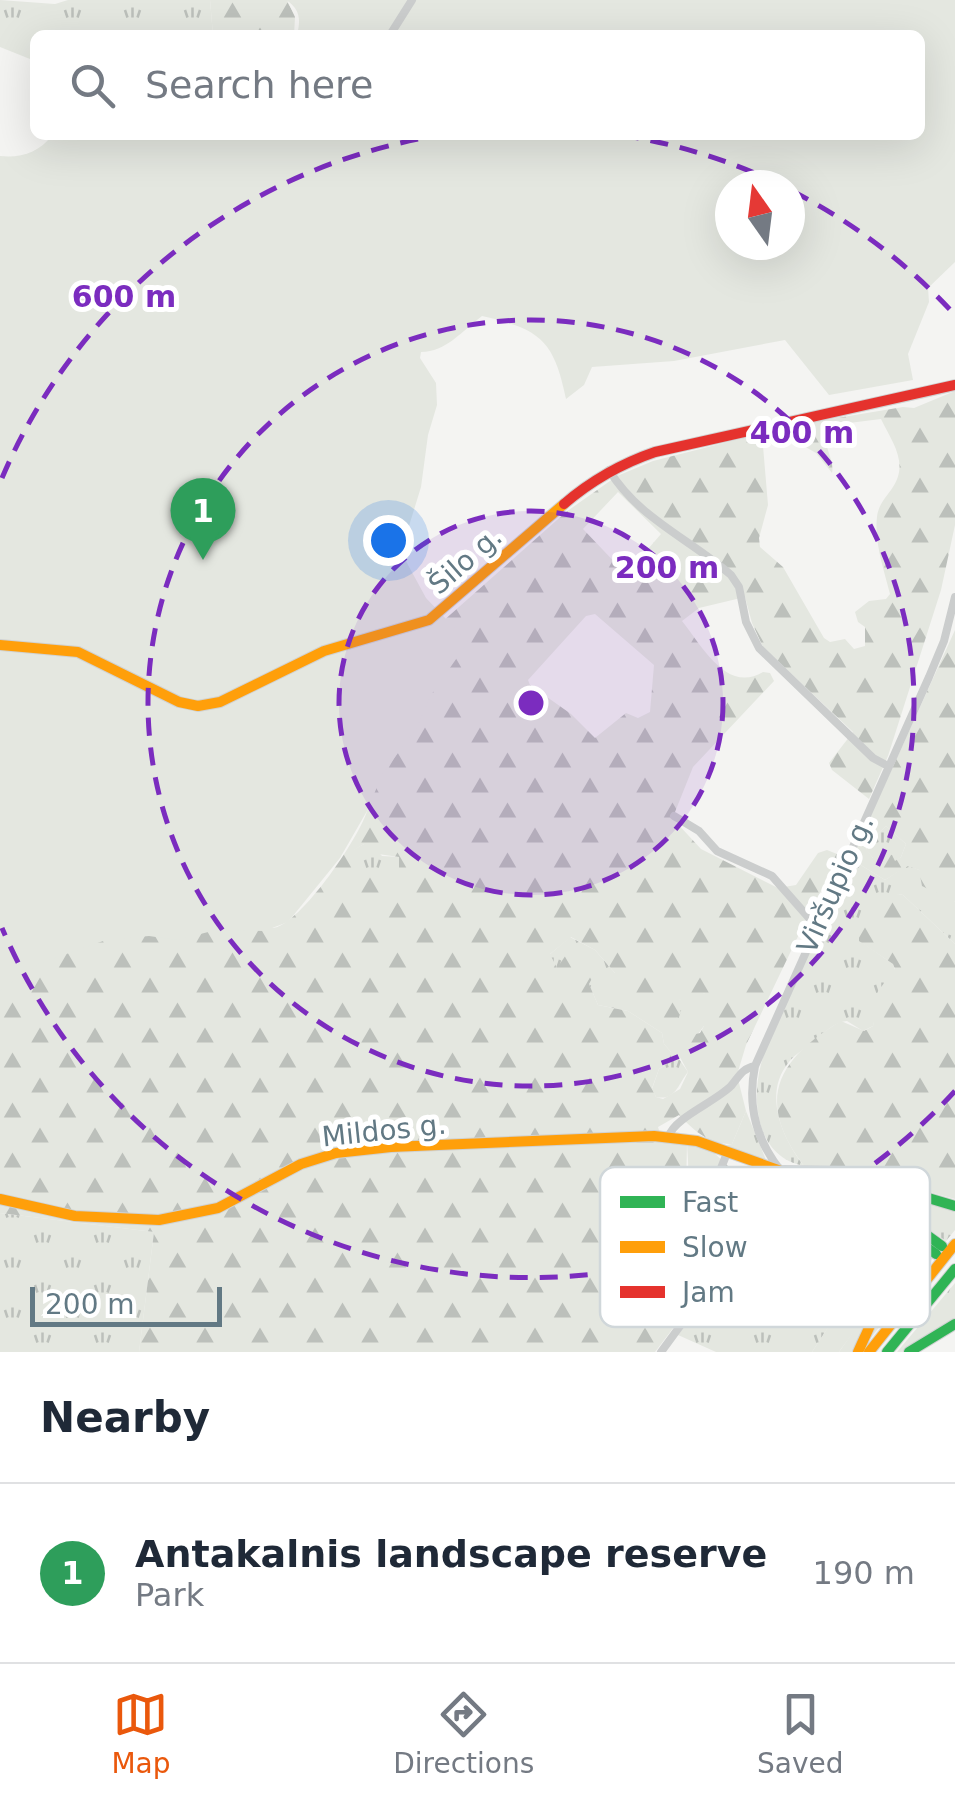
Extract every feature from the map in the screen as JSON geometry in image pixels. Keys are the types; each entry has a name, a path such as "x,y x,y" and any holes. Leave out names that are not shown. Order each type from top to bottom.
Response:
{"street":[{"path":"393,30 412,0"},
{"name":"Šilo g.","path":"0,646 78,652 179,702 198,706 220,702 324,651 429,620 574,494 610,470 655,452 955,385"},
{"path":"610,470 630,497 660,524 731,575 746,622 770,662 872,758 888,766"},
{"name":"Viršupio g.","path":"778,1167 768,1154 753,1114 755,1066 944,641 955,597"},
{"path":"674,816 699,831 717,851 772,876 818,923"},
{"path":"669,1136 673,1126 717,1098 742,1071 755,1066"},
{"name":"Mildos g.","path":"0,1199 75,1216 159,1220 206,1212 301,1164 336,1153 391,1147 669,1136 694,1140 763,1167"},
{"path":"722,1167 728,1153"},
{"path":"930,1199 955,1206"},
{"name":"Mildos g.","path":"930,1242 939,1250"},
{"path":"930,1275 955,1244"},
{"path":"930,1300 955,1269"},
{"path":"909,1352 955,1324"},
{"path":"661,1352 680,1327"},
{"path":"858,1352 867,1327"},
{"path":"869,1352 889,1327"},
{"path":"888,1352 908,1327"}],"green space":[{"path":"0,0 55,4 68,0 210,0 213,30 30,30 30,59 0,47"},
{"path":"210,0 287,0 295,17 294,30 213,30"},
{"path":"286,0 955,0 955,262 928,288 929,302 908,354 913,380 829,395 785,340 674,361 592,367 584,385 566,399 549,350 531,332 518,326 482,316 446,345 421,352 420,358 436,383 437,405 428,435 421,487 401,552 426,598 468,642 431,695 417,727 382,775 340,858 288,922 264,931 216,930 177,940 149,936 106,940 38,964 0,991 0,156 29,153 47,140 925,140 925,30 298,30 298,15"},
{"path":"955,391 955,525 941,590 888,756 869,799 832,770 829,763 853,732 763,647 745,597 699,608 682,621 707,654 727,672 738,677 770,673 774,681 693,767 675,821 701,849 778,888 796,885 818,853 827,850 842,856 814,903 746,1045 737,1075 746,1111 732,1144 708,1139 679,1115 658,1127 662,1140 687,1144 686,1167 600,1167 600,1327 674,1327 655,1352 139,1352 154,1232 0,1213 0,653 442,622 566,512 617,476 653,461 751,436 763,446 768,505 760,547 783,567 824,638 830,642 845,639 854,649 865,646 865,627 858,622 855,612 869,601 886,599 890,594 876,527 880,506 897,481 898,454 881,419 833,425 824,430 832,473 816,453 802,445 802,432 813,422 914,408","holes":["618,492 661,534 624,572 583,529","595,614 654,665 650,712 638,718 626,713 595,738 528,680 586,616","369,804 356,834 330,875 298,912 272,928","370,844 378,854 399,857 399,870 363,868 354,850","571,937 595,950 615,973 611,986 621,1002 669,1026 681,1013 678,1000 705,993 698,1013 704,1026 700,1033 683,1037 675,1048 688,1072 680,1089 663,1099 656,1097 652,1088 659,1069 671,1062 662,1033 628,1011 598,1005 589,984 597,969 588,957 568,952 557,968 550,954"]},
{"path":"955,630 955,902 922,886 919,870 908,866 885,880 851,859","holes":["886,826 906,844 895,861 892,855 882,852 873,858 866,849"]},
{"path":"886,826 906,844 895,862 873,858 866,850"},
{"path":"371,844 382,856 400,857 399,871 363,869 353,850"},
{"path":"851,859 885,880 908,865 919,870 955,902 955,944 898,894 860,941 893,964 895,970 882,991 873,1026 863,1031 847,1021 833,1026 791,1059 777,1088 778,1116 804,1166 778,1154 763,1131 757,1103 759,1073 772,1033"},
{"path":"903,895 955,944 955,1199 930,1192 930,1167 804,1166 780,1121 780,1084 801,1051 841,1021 864,1031 873,1026 878,991 895,969 859,941 859,928 886,898"},
{"path":"570,937 595,950 615,973 678,1000 705,993 704,1026 679,1059 688,1072 672,1094 656,1097 652,1089 659,1069 671,1062 662,1033 628,1011 598,1005 589,984 557,968 549,955"},
{"path":"746,1111 766,1160 763,1164 727,1145 732,1144"},
{"path":"687,1144 710,1149 730,1167 688,1167"},
{"path":"930,1201 955,1208 955,1230 946,1241 930,1231"},
{"path":"0,1213 154,1232 139,1352 0,1352"},
{"path":"955,1283 955,1321 906,1352 897,1352 918,1327 930,1327 930,1313"},
{"path":"684,1327 828,1327 812,1352 716,1352 678,1335"},
{"path":"828,1327 856,1327 839,1352 812,1352"},
{"path":"857,1327 864,1327 855,1352 839,1352"},
{"path":"868,1327 879,1327 860,1352"}],"traffic: fast":[{"path":"930,1199 955,1206"},
{"path":"930,1237 942,1246"},
{"path":"930,1250 936,1254"},
{"path":"930,1300 955,1269"},
{"path":"909,1352 955,1324"},
{"path":"887,1352 907,1327"}],"traffic: slow":[{"path":"0,645 78,652 179,702 198,706 220,702 324,651 429,620 564,504"},
{"path":"0,1199 75,1216 159,1220 218,1208 301,1164 336,1153 391,1147 654,1136 697,1141 770,1167"},
{"path":"930,1275 955,1244"},
{"path":"858,1352 869,1327"},
{"path":"869,1352 889,1327"}],"traffic: jam":[{"path":"564,504 607,474 655,452 955,385"}],"place":[{"name":"Antakalnis landscape reserve","path":"203,560"}]}
